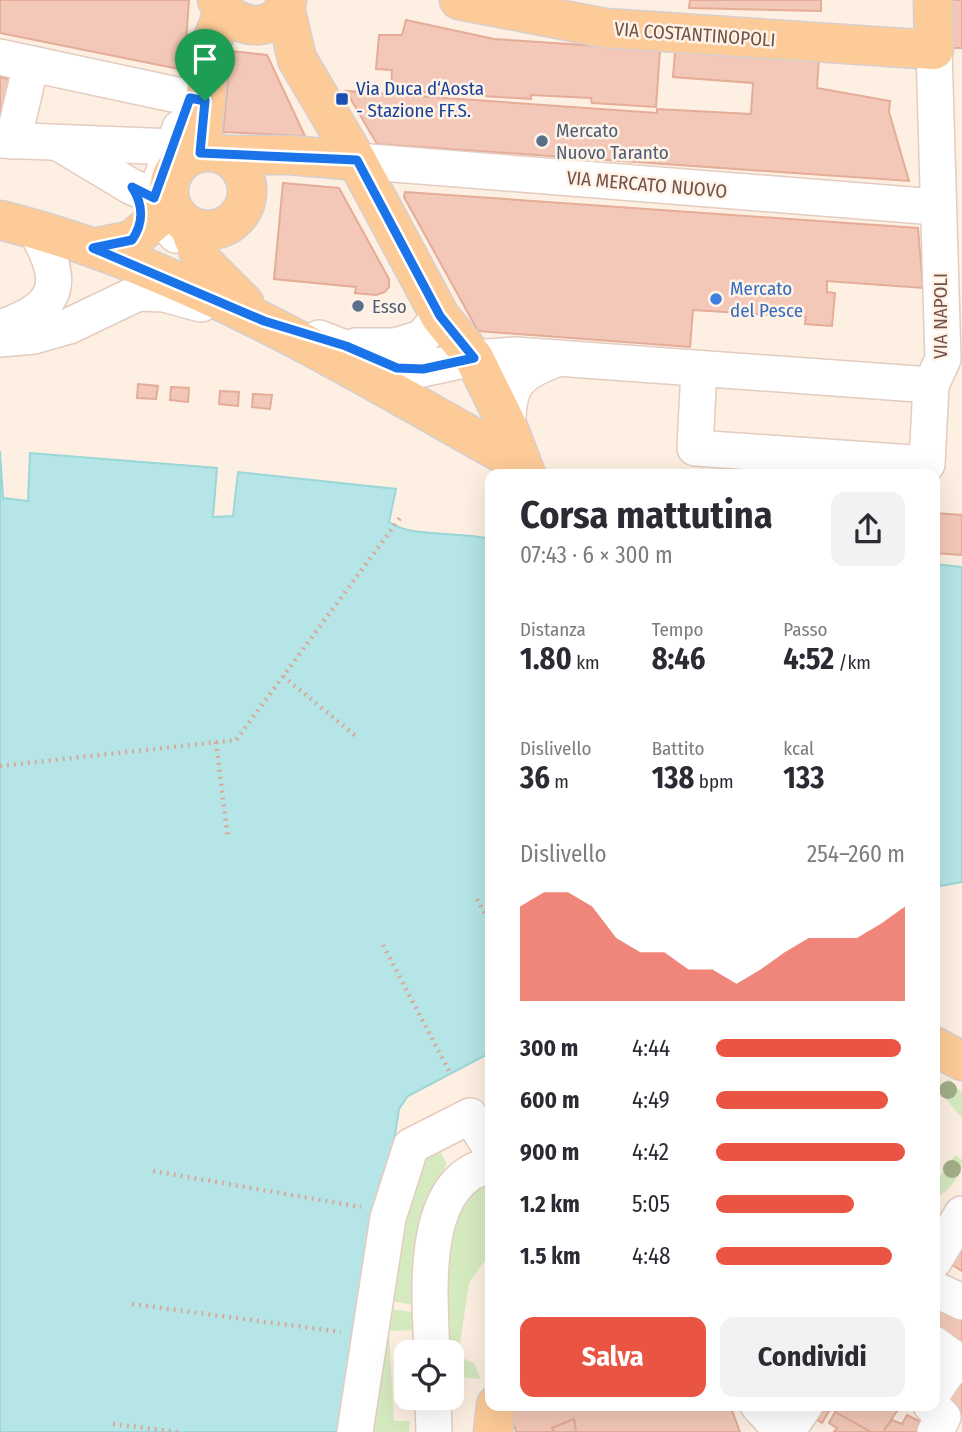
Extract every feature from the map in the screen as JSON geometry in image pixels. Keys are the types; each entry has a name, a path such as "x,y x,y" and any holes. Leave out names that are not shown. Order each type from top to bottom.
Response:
{"main road":[{"name":"VIA COSTANTINOPOLI","path":"459,0 605,28 943,61"},
{"name":"VIA NAPOLI","path":"933,0 943,61"},
{"path":"196,154 198,99 220,7 238,24 257,25 275,19 286,3"},
{"path":"286,3 297,60 357,160 440,316 474,358 508,427 523,469"},
{"path":"93,248 158,211 168,192 173,173 196,154 270,154 357,160"},
{"path":"158,211 214,230 236,219 244,208 247,196 242,172 196,154"},
{"path":"158,211 202,262 264,321"},
{"path":"17,225 93,248 264,321 523,469"},
{"path":"493,1432 495,1411"}],"street":[{"path":"196,154 7,140 15,60 198,99"},
{"name":"VIA NAPOLI","path":"346,346 397,368 423,369 474,358 515,355 699,369 943,381 951,258 936,206 943,61"},
{"path":"59,143 158,211"},
{"name":"VIA MERCATO NUOVO","path":"357,160 936,206"},
{"path":"0,328 30,318 48,302 54,279 52,260 17,225"},
{"path":"0,339 34,336 69,326 138,293 164,294 346,346 395,346 422,338 440,316"},
{"path":"508,427 508,403 514,384 533,367 562,357"},
{"path":"699,369 695,448 927,464 943,381"},
{"path":"355,1432 388,1218 411,1146 470,1116 485,1139"},
{"path":"432,1340 432,1257 439,1218 448,1194 461,1179 477,1168 485,1166"},
{"path":"940,1251 962,1214"},
{"path":"940,1292 962,1302"},
{"path":"940,1348 956,1360 940,1383"},
{"path":"433,1410 434,1432"},
{"path":"764,1411 785,1432 801,1411"},
{"path":"935,1432 943,1417 937,1411"}],"path":[{"path":"0,766 236,740 400,517"},
{"path":"283,677 358,738"},
{"path":"216,743 228,839"},
{"path":"477,899 485,913"},
{"path":"383,945 450,1073"},
{"path":"153,1171 365,1208"},
{"path":"132,1304 346,1332"},
{"path":"113,1423 178,1432"}],"green space":[{"path":"949,1079 962,1093 962,1118 940,1092"},
{"path":"435,1151 441,1153 447,1164 433,1187 420,1222 415,1305 384,1300 420,1159"},
{"path":"955,1155 962,1160 958,1176 940,1195 940,1177"},
{"path":"485,1184 485,1260 469,1283 460,1340 449,1340 446,1312 449,1234 470,1191"},
{"path":"382,1308 414,1312 415,1330 389,1331 394,1421 410,1421 409,1432 363,1432"},
{"path":"464,1359 474,1363 481,1379 464,1377"}],"water":[{"path":"0,451 3,498 28,501 30,453 217,468 213,517 233,516 238,472 396,489 389,522 398,527 485,538 485,1056 408,1096 399,1109 349,1432 0,1432"},
{"path":"940,565 962,567 962,882 940,886"}],"building":[{"path":"0,0 189,0 184,70 0,33"},
{"path":"690,0 821,0 821,11 689,8"},
{"path":"951,0 962,0 962,48 953,48"},
{"path":"406,20 494,39 660,50 656,107 592,103 591,98 531,95 531,99 391,90 392,70 376,69 379,35 402,35"},
{"path":"231,51 267,55 305,136 223,132"},
{"path":"675,52 819,57 817,88 890,101 889,112 909,181 377,144 346,91 657,113 657,109 751,114 753,83 673,77"},
{"path":"0,77 12,80 3,117 0,116"},
{"path":"283,183 339,188 389,279 389,287 385,292 376,295 355,293 356,287 274,279"},
{"path":"405,192 918,228 923,288 827,281 827,292 835,293 832,326 805,324 806,317 693,310 690,347 478,331 404,197"},
{"path":"138,384 158,386 156,399 137,398"},
{"path":"171,387 189,388 188,402 170,400"},
{"path":"220,391 239,392 238,406 219,404"},
{"path":"253,394 272,395 270,409 252,407"},
{"path":"940,513 962,515 962,555 940,553"},
{"path":"962,1245 962,1271 951,1264"},
{"path":"940,1307 962,1321 962,1349 940,1332"},
{"path":"962,1372 962,1414 940,1391"},
{"path":"511,1411 732,1411 740,1432 576,1432 574,1419 552,1428 554,1432 516,1432"},
{"path":"816,1411 829,1411 822,1423 813,1417"},
{"path":"897,1411 883,1432 871,1432 835,1412"},
{"path":"835,1412 871,1432 834,1432 837,1428 829,1423"},
{"path":"907,1415 931,1427 928,1432 883,1432 892,1420 902,1424"},
{"path":"574,1419 576,1432 554,1432 552,1428"}],"place":[{"name":"Via Duca d‘Aosta - Stazione FF.S.","path":"342,99"},
{"name":"Mercato Nuovo Taranto","path":"542,141"},
{"name":"Mercato del Pesce","path":"716,299"},
{"name":"Esso","path":"358,306"}],"route":[{"path":"190,98 205,101 200,153 357,160 440,316 474,358 423,369 397,368 346,346 264,321 93,248 132,240 137,233 141,216 137,195 132,187 154,198 190,98"}]}
